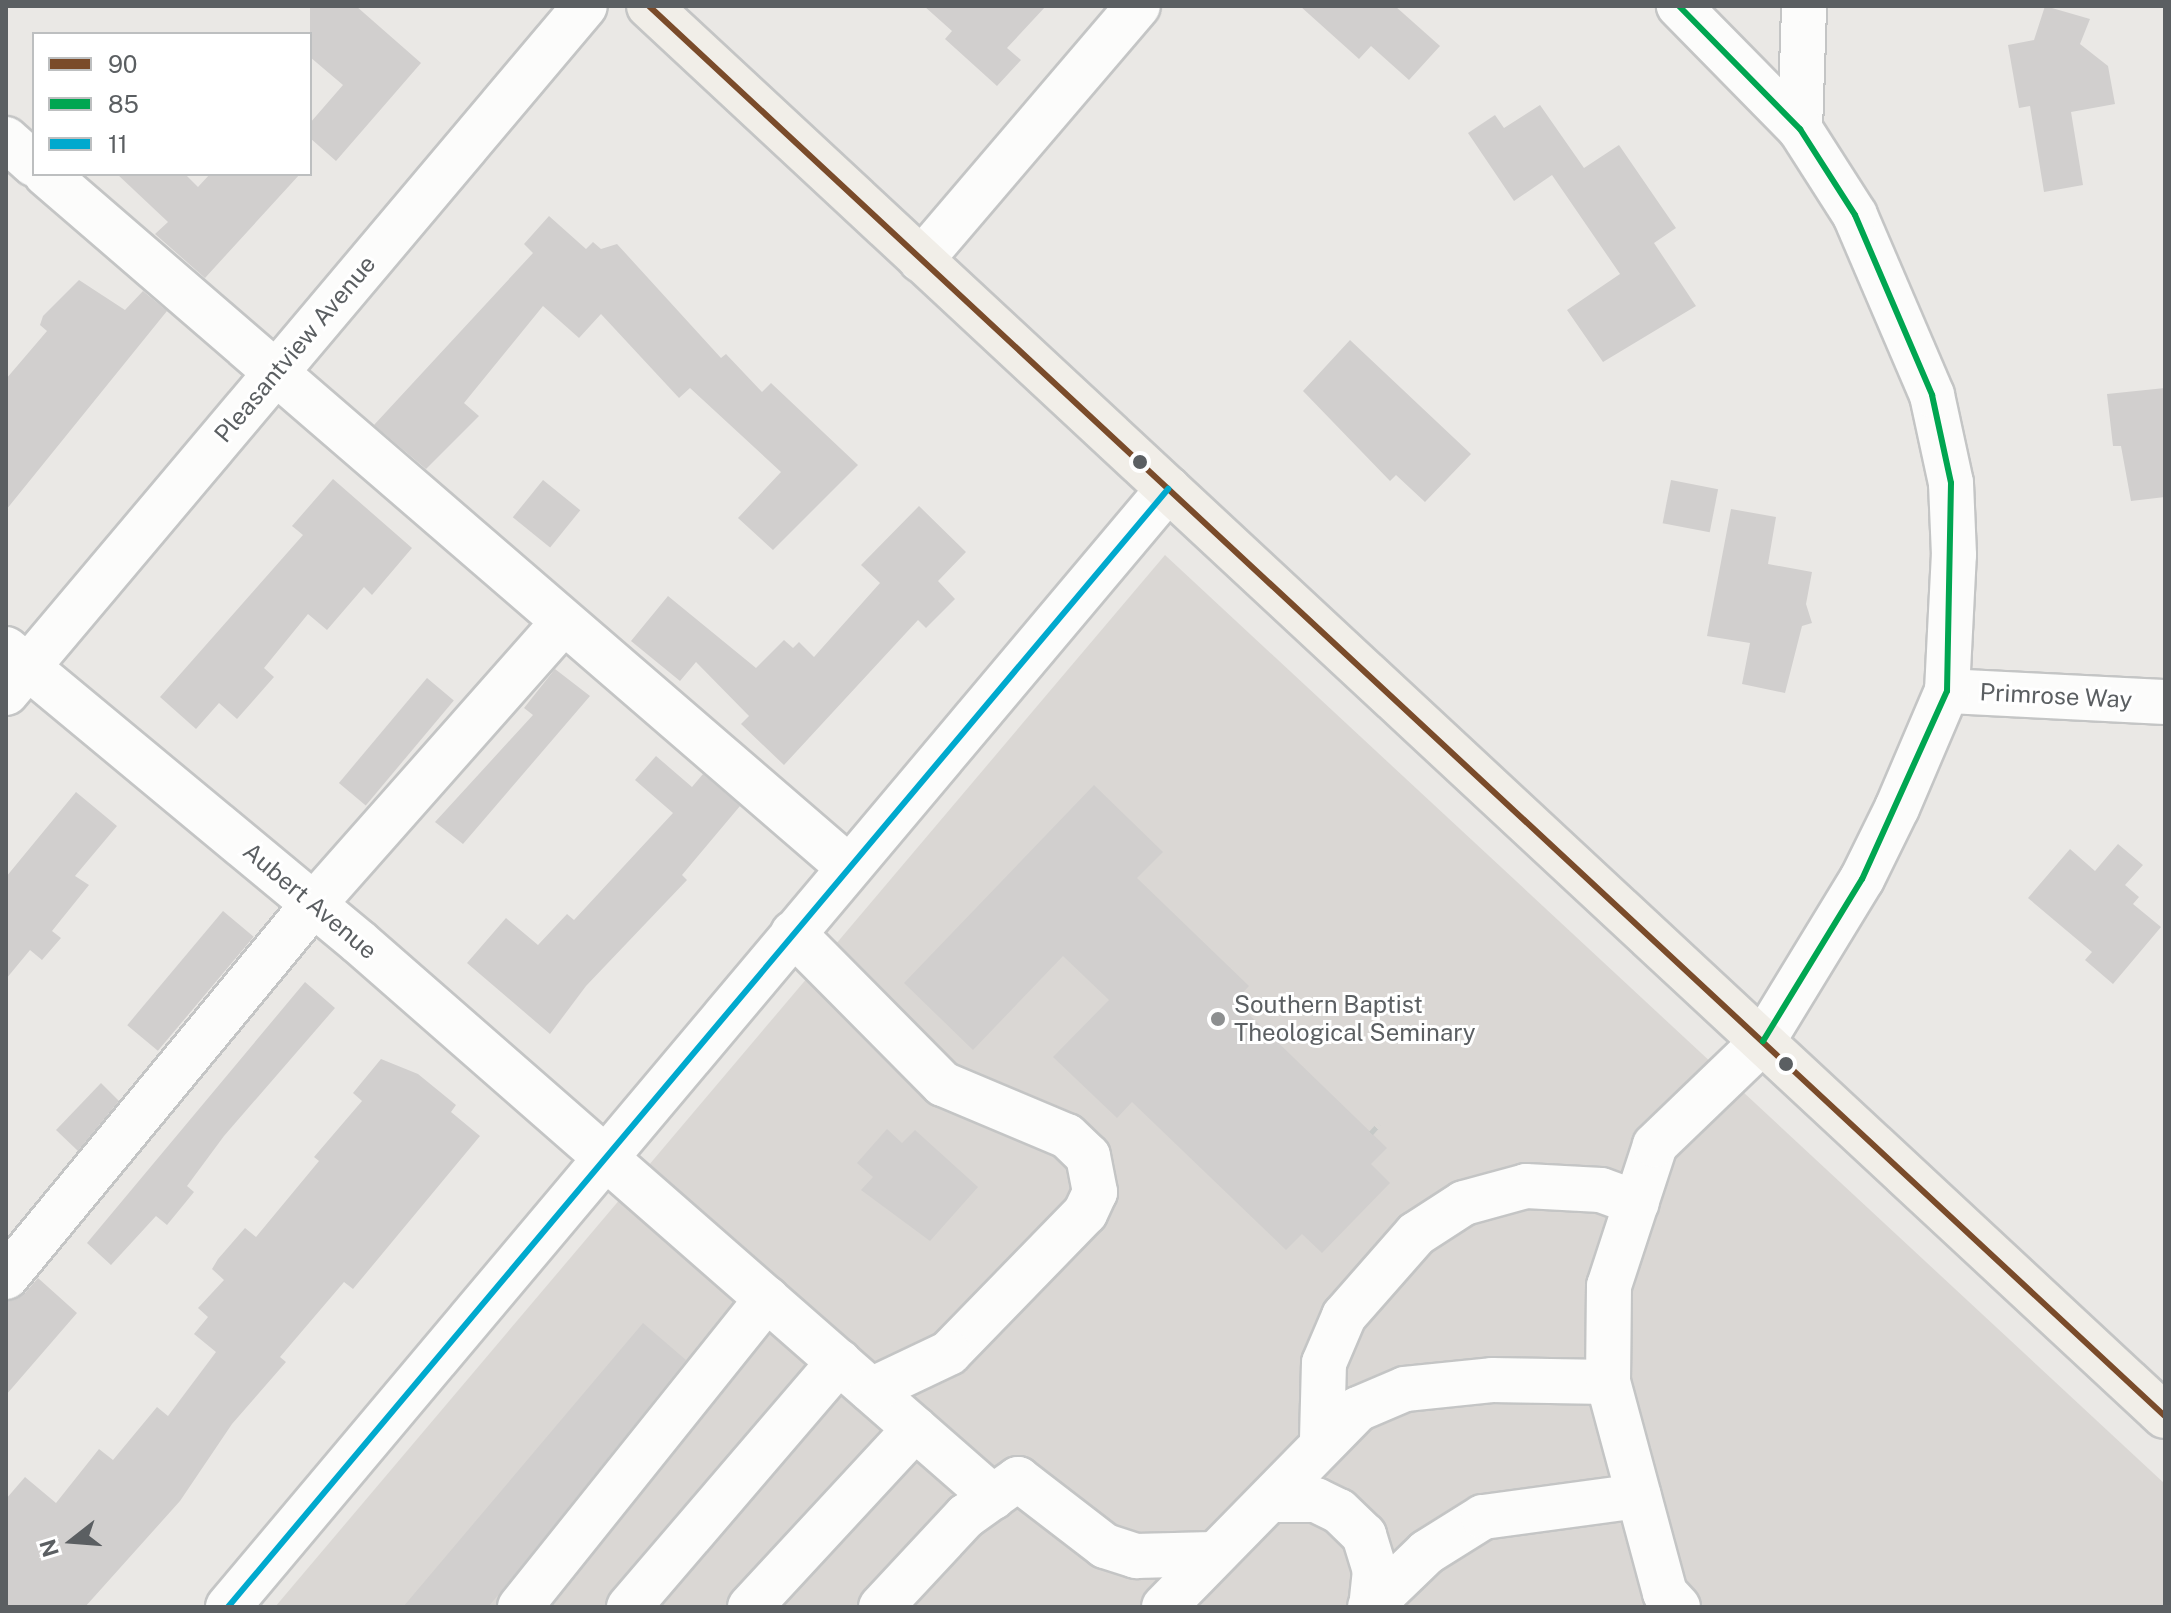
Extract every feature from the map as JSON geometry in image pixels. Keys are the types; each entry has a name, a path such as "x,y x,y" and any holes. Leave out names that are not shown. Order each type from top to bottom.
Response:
{"main road":[{"path":"649,6 2165,1416"}],"street":[{"name":"Pleasantview Avenue","path":"13,670 274,375 585,6"},
{"path":"921,260 1138,6"},
{"path":"1678,1607 1665,1593 1608,1382 1609,1286 1655,1145 1763,1041 1862,879 1947,691 1951,483 1932,395 1855,215 1800,129 1679,6"},
{"path":"1800,129 1804,6"},
{"path":"6,139 32,162"},
{"path":"48,176 274,375 847,866"},
{"path":"228,1607 609,1160 847,866 1168,489"},
{"path":"6,1277 314,904 563,623"},
{"name":"Aubert Avenue","path":"13,670 314,904 993,1497"},
{"name":"Primrose Way","path":"1947,691 2165,702"},
{"path":"793,933 943,1084 968,1099 1037,1120 1088,1156 1095,1192 1085,1213 949,1353 871,1390"},
{"path":"1322,1439 1324,1363 1344,1316 1416,1234 1464,1203 1526,1186 1601,1190 1637,1203"},
{"path":"520,1607 767,1299"},
{"path":"629,1607 839,1362"},
{"path":"1164,1607 1213,1554 1272,1500 1322,1439 1358,1409 1405,1389 1492,1380 1608,1382"},
{"path":"750,1607 915,1429"},
{"path":"881,1607 966,1516 1018,1479 1105,1546 1136,1556 1213,1554"},
{"path":"1371,1606 1427,1552 1483,1517 1639,1496"},
{"path":"1272,1500 1316,1500 1339,1511 1364,1535 1375,1570 1371,1606"}],"path":[{"path":"1371,1133 1379,1124"}],"shaded area":[{"name":"Southern Baptist Theological Seminary","path":"1165,555 2165,1484 2165,1607 275,1607"}],"building":[{"path":"310,6 356,6 421,63 336,161 312,140 312,121 343,85 312,59"},
{"path":"924,6 1046,6 1007,48 1021,60 997,86 945,39 952,31"},
{"path":"1300,6 1395,6 1440,46 1409,80 1371,46 1359,59"},
{"path":"2045,6 2090,19 2080,44 2108,66 2115,104 2071,112 2083,185 2044,192 2030,106 2019,108 2008,45 2034,40"},
{"path":"1540,105 1584,168 1619,145 1676,228 1654,243 1696,306 1603,362 1567,310 1620,274 1552,175 1514,201 1468,133 1495,115 1504,128"},
{"path":"119,176 187,176 198,187 208,176 298,176 205,278 155,234 168,222"},
{"path":"549,216 586,249 593,242 601,249 617,244 721,358 726,354 762,392 771,383 858,465 773,550 738,518 781,472 690,388 679,398 601,314 579,338 543,306 464,403 479,416 426,469 374,425 533,253 524,244"},
{"path":"79,280 125,310 143,291 167,311 6,510 6,379 47,331 40,325 43,316"},
{"path":"1350,340 1471,454 1425,502 1396,475 1390,481 1303,391"},
{"path":"2165,388 2165,497 2131,501 2121,446 2113,446 2107,394"},
{"path":"333,479 412,548 372,595 364,587 327,630 308,614 264,668 274,677 237,719 219,703 196,729 160,697 303,535 292,526"},
{"path":"543,480 580,510 550,548 513,517"},
{"path":"1671,480 1718,489 1710,532 1663,523"},
{"path":"919,506 966,552 938,581 955,599 926,628 918,620 784,765 741,724 749,716 696,662 680,681 631,641 668,596 756,668 784,640 793,648 799,642 814,657 880,583 861,565"},
{"path":"1731,509 1776,517 1768,564 1812,572 1806,604 1812,623 1802,626 1785,693 1742,684 1750,643 1707,636"},
{"path":"555,669 590,696 463,844 435,822 533,715 524,708"},
{"path":"427,678 454,700 366,805 339,783"},
{"path":"656,756 692,787 703,774 740,806 682,875 687,880 586,986 550,1034 467,963 506,918 538,945 567,914 574,920 673,813 635,780"},
{"path":"1094,785 1163,852 1137,878 1249,986 1235,1001 1387,1148 1371,1164 1390,1183 1322,1253 1302,1234 1286,1250 1132,1102 1117,1118 1053,1057 1109,1000 1063,956 973,1050 904,983"},
{"path":"76,792 117,826 75,876 89,885 52,931 61,938 42,960 30,950 6,979 6,877"},
{"path":"2118,844 2143,865 2125,885 2139,897 2133,904 2161,927 2113,984 2085,960 2092,952 2028,898 2070,849 2095,871"},
{"path":"223,911 254,937 158,1051 127,1025"},
{"path":"305,982 335,1008 224,1136 187,1186 194,1192 167,1225 156,1216 111,1265 87,1243"},
{"path":"381,1059 418,1074 456,1105 451,1112 480,1136 353,1289 344,1282 280,1357 286,1362 232,1424 180,1501 85,1607 6,1607 6,1499 25,1477 56,1503 99,1449 113,1460 157,1407 168,1416 216,1352 194,1334 208,1317 198,1308 224,1280 212,1269 245,1228 256,1237 319,1161 314,1157 362,1101 353,1093"},
{"path":"101,1083 119,1101 78,1151 56,1130"},
{"path":"887,1129 902,1143 915,1130 978,1187 930,1241 861,1190 873,1177 857,1163"},
{"path":"38,1278 77,1313 6,1395 6,1301 25,1293"},
{"path":"643,1323 686,1360 500,1593 488,1607 403,1607"}],"transit line":[{"name":"90","path":"649,6 2165,1416"},
{"name":"85","path":"1679,6 1800,129 1855,215 1932,395 1951,483 1947,691 1862,879 1763,1041"},
{"name":"11","path":"228,1607 1168,489"}],"place":[{"name":"Southern Baptist Theological Seminary","path":"1218,1019"}]}
